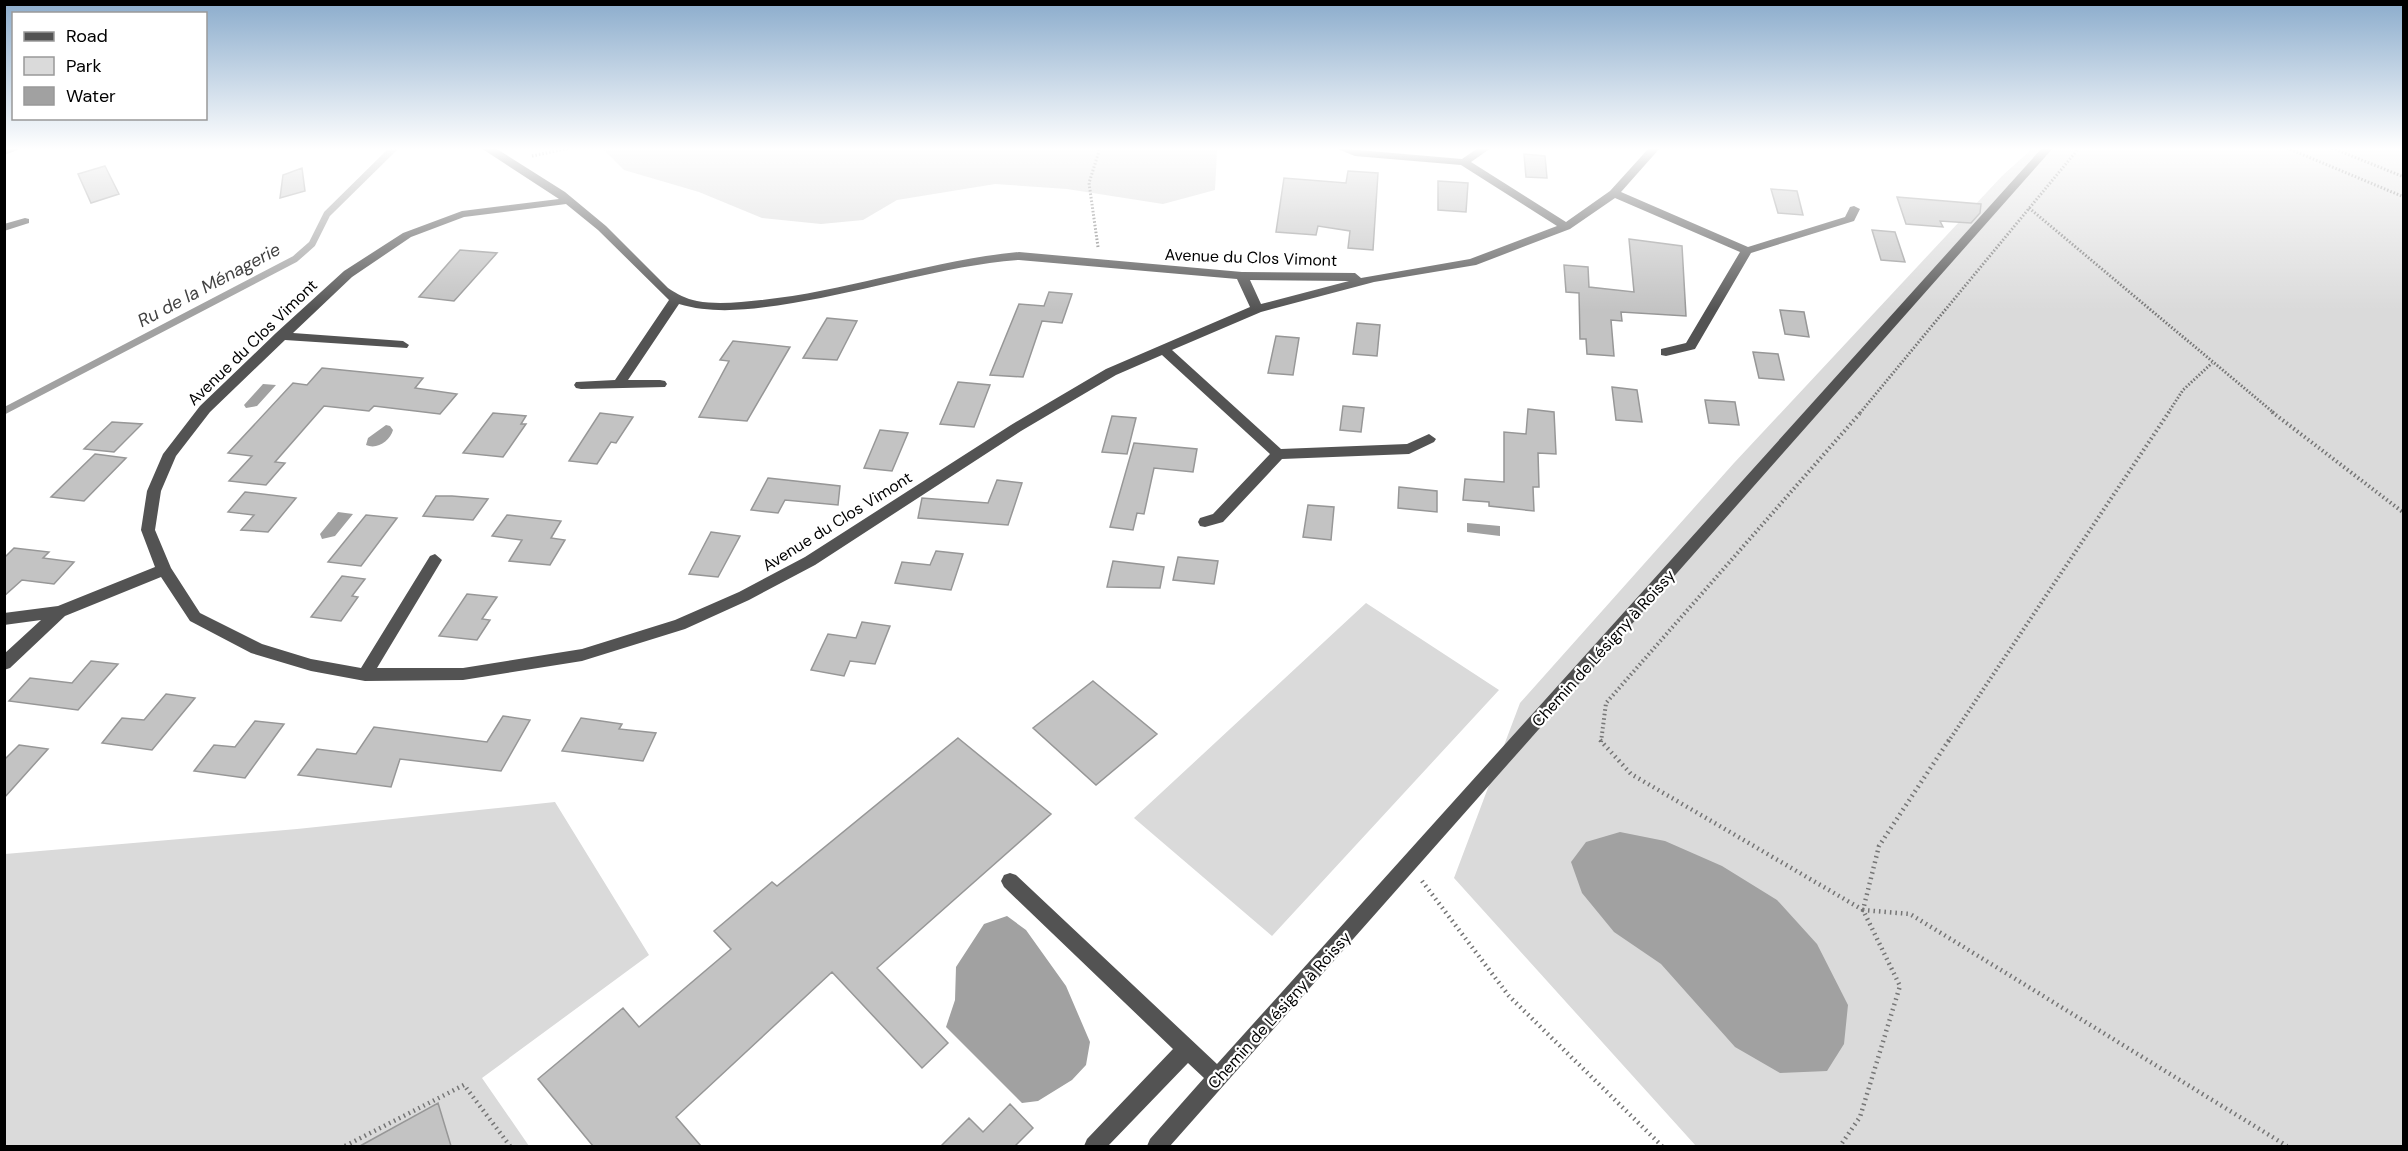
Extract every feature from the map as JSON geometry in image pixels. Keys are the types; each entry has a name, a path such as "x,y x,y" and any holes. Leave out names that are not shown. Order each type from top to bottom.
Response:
{"street":[{"name":"Avenue du Clos Vimont","path":"561,202 462,214 407,235 348,273 205,409 170,454 154,491 148,530 164,570 195,617 257,649 311,665 365,675 463,674 582,655 680,625 744,596 810,561 1016,428 1111,372 1257,309 1373,278 1472,262 1566,227 1602,202"},
{"path":"568,202 602,228 675,300 620,382"},
{"path":"1526,202 1566,227"},
{"path":"1634,202 1747,251 1850,219 1854,209"},
{"name":"Chemin de Lésigny à Roissy","path":"1157,1146 2000,202"},
{"path":"4,228 25,221"},
{"path":"1666,352 1690,346 1747,251"},
{"name":"Avenue du Clos Vimont","path":"675,300 706,306 746,306 786,301 986,259 1019,256 1242,276 1373,278"},
{"path":"1242,276 1257,309"},
{"path":"280,336 403,345"},
{"path":"1163,349 1278,454 1409,449 1429,440"},
{"path":"581,385 620,382 660,384"},
{"path":"1205,522 1218,518 1278,454"},
{"path":"365,675 435,560"},
{"path":"4,619 60,612 164,570"},
{"path":"4,664 60,612"},
{"path":"1010,881 1218,1078"},
{"path":"1094,1146 1187,1049"}],"path":[{"path":"1092,202 1100,264"},
{"path":"2034,202 1881,389 1606,702 1600,741 1631,774 1863,910 1910,914 2287,1146"},
{"path":"2029,208 2212,363 2403,513"},
{"path":"1840,1146 1860,1117 1900,986 1863,910 1879,846 2183,390 2212,363"},
{"path":"1409,865 1509,996 1662,1146"},
{"path":"345,1146 464,1085 510,1146"}],"green space":[{"path":"723,202 894,202 863,220 821,224 762,218"},
{"path":"1148,202 1171,202 1163,204"},
{"path":"1978,202 2403,202 2403,1146 1696,1146 1454,878 1520,703 1734,463"},
{"path":"1366,603 1499,690 1272,936 1134,818"},
{"path":"555,802 649,955 482,1078 529,1146 5,1146 5,854 297,829"}],"water":[{"path":"263,384 276,385 257,406 246,408 244,405"},
{"path":"386,425 393,430 386,441 374,446 366,445 368,438"},
{"path":"338,512 353,514 335,536 322,539 320,534"},
{"path":"1467,523 1500,526 1500,536 1467,532"},
{"path":"1620,832 1665,841 1722,866 1777,900 1817,944 1848,1005 1844,1044 1827,1071 1780,1073 1735,1047 1661,964 1614,932 1582,893 1571,862 1586,842"},
{"path":"1007,916 1026,930 1066,986 1090,1042 1086,1065 1072,1080 1038,1101 1022,1103 946,1027 955,1000 956,967 984,924"}],"building":[{"path":"1280,202 1376,202 1373,250 1348,248 1350,231 1318,226 1316,235 1276,232"},
{"path":"1438,202 1467,202 1466,212 1438,210"},
{"path":"1775,202 1800,202 1803,215 1778,213"},
{"path":"1899,202 1981,204 1980,213 1971,223 1940,221 1943,227 1906,224"},
{"path":"1872,230 1895,232 1905,262 1881,260"},
{"path":"1629,239 1682,246 1686,316 1621,312 1622,321 1611,320 1614,356 1587,354 1586,339 1580,339 1579,293 1566,292 1564,265 1588,267 1589,287 1634,292"},
{"path":"460,250 497,253 454,301 419,297"},
{"path":"1049,292 1072,294 1062,323 1042,321 1023,377 990,375 1019,304 1044,306"},
{"path":"1780,310 1804,312 1809,337 1785,334"},
{"path":"827,318 857,321 837,360 803,358"},
{"path":"1357,323 1380,325 1377,356 1353,354"},
{"path":"1276,336 1299,338 1293,375 1268,373"},
{"path":"733,341 790,347 747,421 699,417 729,361 720,360"},
{"path":"1753,352 1778,354 1784,380 1759,378"},
{"path":"322,368 423,378 415,388 457,394 440,414 374,406 369,411 324,406 275,462 285,463 266,485 229,481 252,456 228,453 293,383 307,385"},
{"path":"958,382 990,385 974,427 940,424"},
{"path":"1612,387 1637,390 1642,422 1616,420"},
{"path":"1705,400 1735,402 1739,425 1709,423"},
{"path":"1343,406 1364,408 1361,432 1340,430"},
{"path":"1528,409 1554,412 1556,454 1538,453 1539,487 1533,487 1534,511 1489,506 1489,502 1463,500 1465,479 1504,482 1504,432 1526,434"},
{"path":"493,413 526,416 521,424 526,424 503,457 463,453"},
{"path":"600,413 633,417 616,443 611,442 597,464 569,461"},
{"path":"1112,416 1136,418 1127,454 1102,452"},
{"path":"112,422 142,424 114,452 84,449"},
{"path":"880,430 908,433 892,471 864,468"},
{"path":"1134,443 1197,449 1193,472 1154,468 1144,514 1137,513 1133,530 1110,527"},
{"path":"95,454 126,458 84,501 51,497"},
{"path":"768,478 840,486 838,505 785,500 778,513 751,510"},
{"path":"997,480 1022,483 1008,525 918,518 922,498 988,503"},
{"path":"1399,487 1437,491 1437,512 1398,508"},
{"path":"245,492 296,498 268,532 241,530 254,515 228,512"},
{"path":"436,496 488,499 473,520 423,516"},
{"path":"1308,505 1334,507 1331,540 1303,537"},
{"path":"366,515 397,518 361,566 328,562"},
{"path":"507,515 561,521 551,538 565,540 550,565 509,561 522,540 492,536"},
{"path":"711,532 740,536 718,577 689,574"},
{"path":"14,548 49,552 43,558 74,562 54,584 22,580 4,596 4,558"},
{"path":"936,551 963,554 951,590 895,583 902,562 930,565"},
{"path":"1178,557 1218,561 1214,584 1173,580"},
{"path":"1113,561 1164,567 1160,588 1107,587"},
{"path":"342,576 365,579 352,596 358,597 341,621 311,617"},
{"path":"467,594 497,597 482,619 490,620 477,640 439,636"},
{"path":"862,622 890,626 875,664 850,661 844,676 811,670 828,634 856,638"},
{"path":"91,661 118,664 78,710 9,701 30,678 72,683"},
{"path":"1093,681 1157,734 1096,785 1033,728"},
{"path":"166,694 195,698 152,750 102,743 122,718 144,720"},
{"path":"503,716 530,720 501,771 400,759 391,787 298,775 317,749 356,754 374,727 487,742"},
{"path":"581,718 622,724 619,729 656,733 643,761 562,751"},
{"path":"255,721 284,724 245,778 194,771 214,745 235,747"},
{"path":"958,738 1051,814 877,968 948,1043 922,1068 832,972 676,1117 701,1146 593,1146 538,1079 623,1008 639,1027 731,949 714,931 772,882 777,886"},
{"path":"19,745 48,749 4,798 4,760"},
{"path":"438,1103 451,1146 360,1146"},
{"path":"1010,1104 1033,1128 1015,1146 941,1146 969,1118 983,1132"}],"waterway":[{"name":"Ru de la Ménagerie","path":"4,411 295,259 312,244 327,214 339,202"}]}
